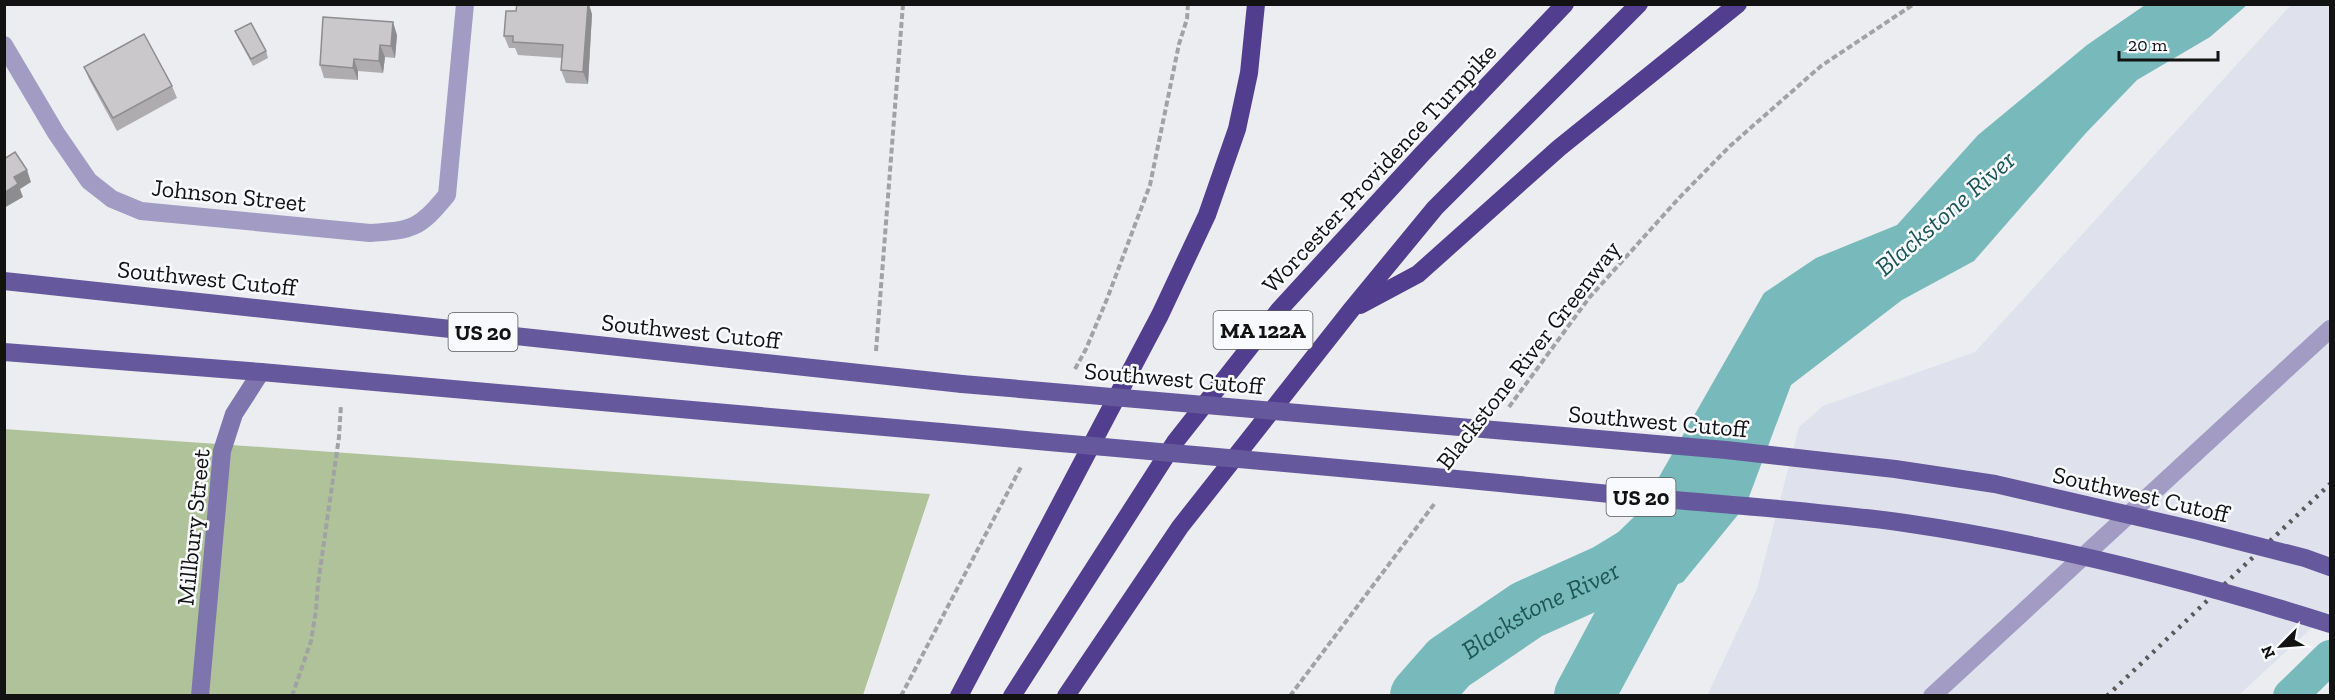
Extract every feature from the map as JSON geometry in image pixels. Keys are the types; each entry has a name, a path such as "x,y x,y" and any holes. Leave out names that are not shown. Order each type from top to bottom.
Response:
{"highway":[{"path":"960,696 1160,315 1208,215 1237,129 1249,73 1256,4"},
{"name":"Worcester-Providence Turnpike","path":"1012,696 1174,442 1279,310 1423,153 1565,4"},
{"name":"MA 122A","path":"1066,696 1180,527 1351,310 1436,208 1639,4"},
{"path":"1351,310 1418,274 1559,148 1738,4"}],"main road":[{"name":"Southwest Cutoff","path":"4,281 962,384 1726,450 1895,469 1995,484 2199,531 2305,558 2331,567"},
{"name":"US 20","path":"4,352 343,379 1540,486 1701,503 1807,510 1908,524 2101,560 2243,597 2331,624"},
{"name":"Millbury Street","path":"200,696 222,451 234,414 261,372"}],"street":[{"name":"Johnson Street","path":"4,45 89,181 112,199 141,211 370,233 406,230 428,218 447,195 465,4"},
{"path":"1932,696 2331,329"}],"path":[{"path":"872,374 879,331 903,4"},
{"path":"1075,370 1107,299 1150,186 1179,44 1187,18 1188,4"},
{"name":"Blackstone River Greenway","path":"1503,415 1589,298 1679,198 1730,146 1821,66 1914,4"},
{"path":"292,696 311,641 316,610 339,437 343,379"},
{"path":"901,696 1024,462"},
{"name":"Blackstone River Greenway","path":"1290,696 1439,499"}],"shaded area":[{"path":"2291,5 2330,5 2330,611 2239,695 1707,696 1757,589 1799,427 1823,406 1975,352"}],"green space":[{"path":"4,429 930,494 863,695 5,695"}],"water":[{"path":"2145,5 2247,5 2210,37 2137,80 2085,134 1974,261 1902,300 1791,385 1746,505 1683,582 1632,603 1587,602 1567,582 1639,512 1764,293 1816,258 1897,225 1978,135 2087,45"}],"building":[{"path":"517,4 588,4 583,72 561,70 563,45 513,42 513,36 504,36 506,11 516,11"},
{"path":"323,17 393,22 391,46 380,45 379,61 354,59 353,68 320,65"},
{"path":"251,23 266,51 251,59 235,31"},
{"path":"144,34 172,86 113,118 84,67"},
{"path":"15,152 27,170 14,177 18,184 4,193 4,159"}],"waterway":[{"name":"Blackstone River","path":"1584,696 1669,537"},
{"name":"Blackstone River","path":"1420,696 1449,663 1527,610 1607,574 1648,549"},
{"path":"2290,696 2330,657"}],"railway":[{"path":"2107,696 2330,484"}]}
